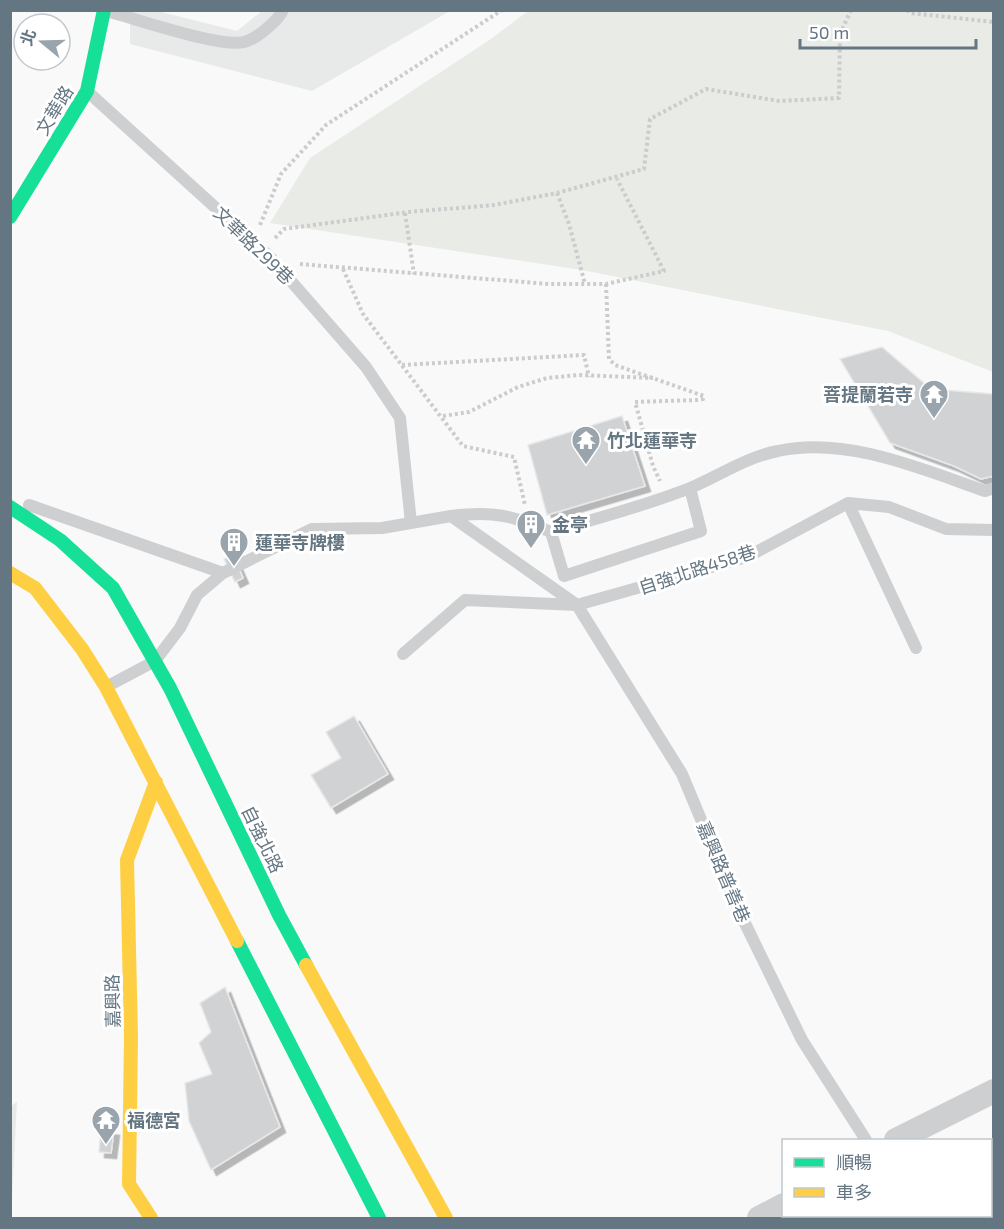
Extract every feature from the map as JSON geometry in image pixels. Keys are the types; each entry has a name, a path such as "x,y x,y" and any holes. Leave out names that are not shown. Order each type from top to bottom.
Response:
{"main road":[{"name":"文華路","path":"10,218 87,91 105,10"},
{"name":"自強北路","path":"10,507 60,540 113,588 155,661 279,915 446,1218"},
{"path":"10,573 35,588 82,649 106,687 379,1218"},
{"name":"嘉興路","path":"151,1218 129,1184 131,1037 127,860 156,782"}],"street":[{"path":"898,1139 993,1091"},
{"path":"759,1218 782,1206"}],"lane":[{"path":"105,10 219,42 245,42 279,20 283,10"},
{"name":"文華路299巷","path":"87,91 253,243 314,305 366,367 400,418 411,523"},
{"path":"106,687 155,661 180,628 197,595 224,573 312,529 382,528 485,512 522,520 551,532 690,488 729,468 777,451 808,448 858,451 985,491 993,488"},
{"name":"自強北路458巷","path":"551,532 564,576 701,531 690,488"},
{"path":"10,500 224,573"},
{"path":"848,503 889,507 945,529 993,530"},
{"path":"848,503 916,648"},
{"name":"自強北路458巷","path":"404,654 465,600 577,605 747,557 848,503"},
{"path":"451,516 577,605"},
{"name":"嘉興路普善巷","path":"577,605 682,774 740,913 802,1040 865,1139"}],"path":[{"path":"253,243 281,174 326,125 502,10"},
{"path":"276,247 272,241 284,230 405,213 494,205 617,179 644,169 650,119 705,89 779,101 839,98 840,34 850,10"},
{"path":"907,10 921,15 993,22"},
{"path":"297,264 504,282 585,284 606,284 664,271 617,179"},
{"path":"557,193 569,224 585,284"},
{"path":"405,213 414,274"},
{"path":"343,269 363,314 443,416 463,446 514,457 526,502 522,520"},
{"path":"606,284 609,358 615,365 704,396 703,399 696,400 635,402 653,466"},
{"path":"402,365 584,355 589,378"},
{"path":"443,416 468,412 518,387 548,378 579,375 589,378 656,378"}],"shaded area":[{"path":"130,11 157,11 237,31 262,11 450,11 312,91 130,44"},
{"path":"528,11 993,11 993,372 888,331 582,270 270,223 310,158 491,39"},
{"path":"17,1102 11,1218 11,1106"}],"building":[{"name":"菩提蘭若寺","path":"882,347 931,389 994,394 994,476 981,479 954,466 890,443 840,359"},
{"name":"竹北蓮華寺","path":"622,416 645,486 547,515 528,445"},
{"name":"蓮華寺牌樓","path":"233,555 243,578 235,582 224,559"},
{"path":"354,716 388,774 331,808 311,775 341,758 326,732"},
{"path":"225,987 280,1127 211,1170 189,1121 185,1083 212,1074 199,1043 211,1032 200,1003"},
{"name":"福德宮","path":"101,1129 114,1130 111,1153 99,1152"},
{"path":"992,1180 994,1180 994,1215 992,1212"},
{"path":"872,1217 992,1217 989,1218"}],"traffic: fast":[{"path":"10,217 87,91 104,10"},
{"path":"10,507 60,540 113,588 170,688 279,915 306,965"},
{"path":"237,941 379,1218"}],"traffic: slow":[{"path":"10,573 35,588 82,649 106,687 237,941"},
{"path":"151,1218 129,1184 131,1037 127,860 156,782"},
{"path":"306,965 446,1218"}],"place":[{"name":"菩提蘭若寺","path":"934,420"},
{"name":"竹北蓮華寺","path":"586,466"},
{"name":"金亭","path":"531,550"},
{"name":"蓮華寺牌樓","path":"234,568"},
{"name":"福德宮","path":"106,1146"}]}
